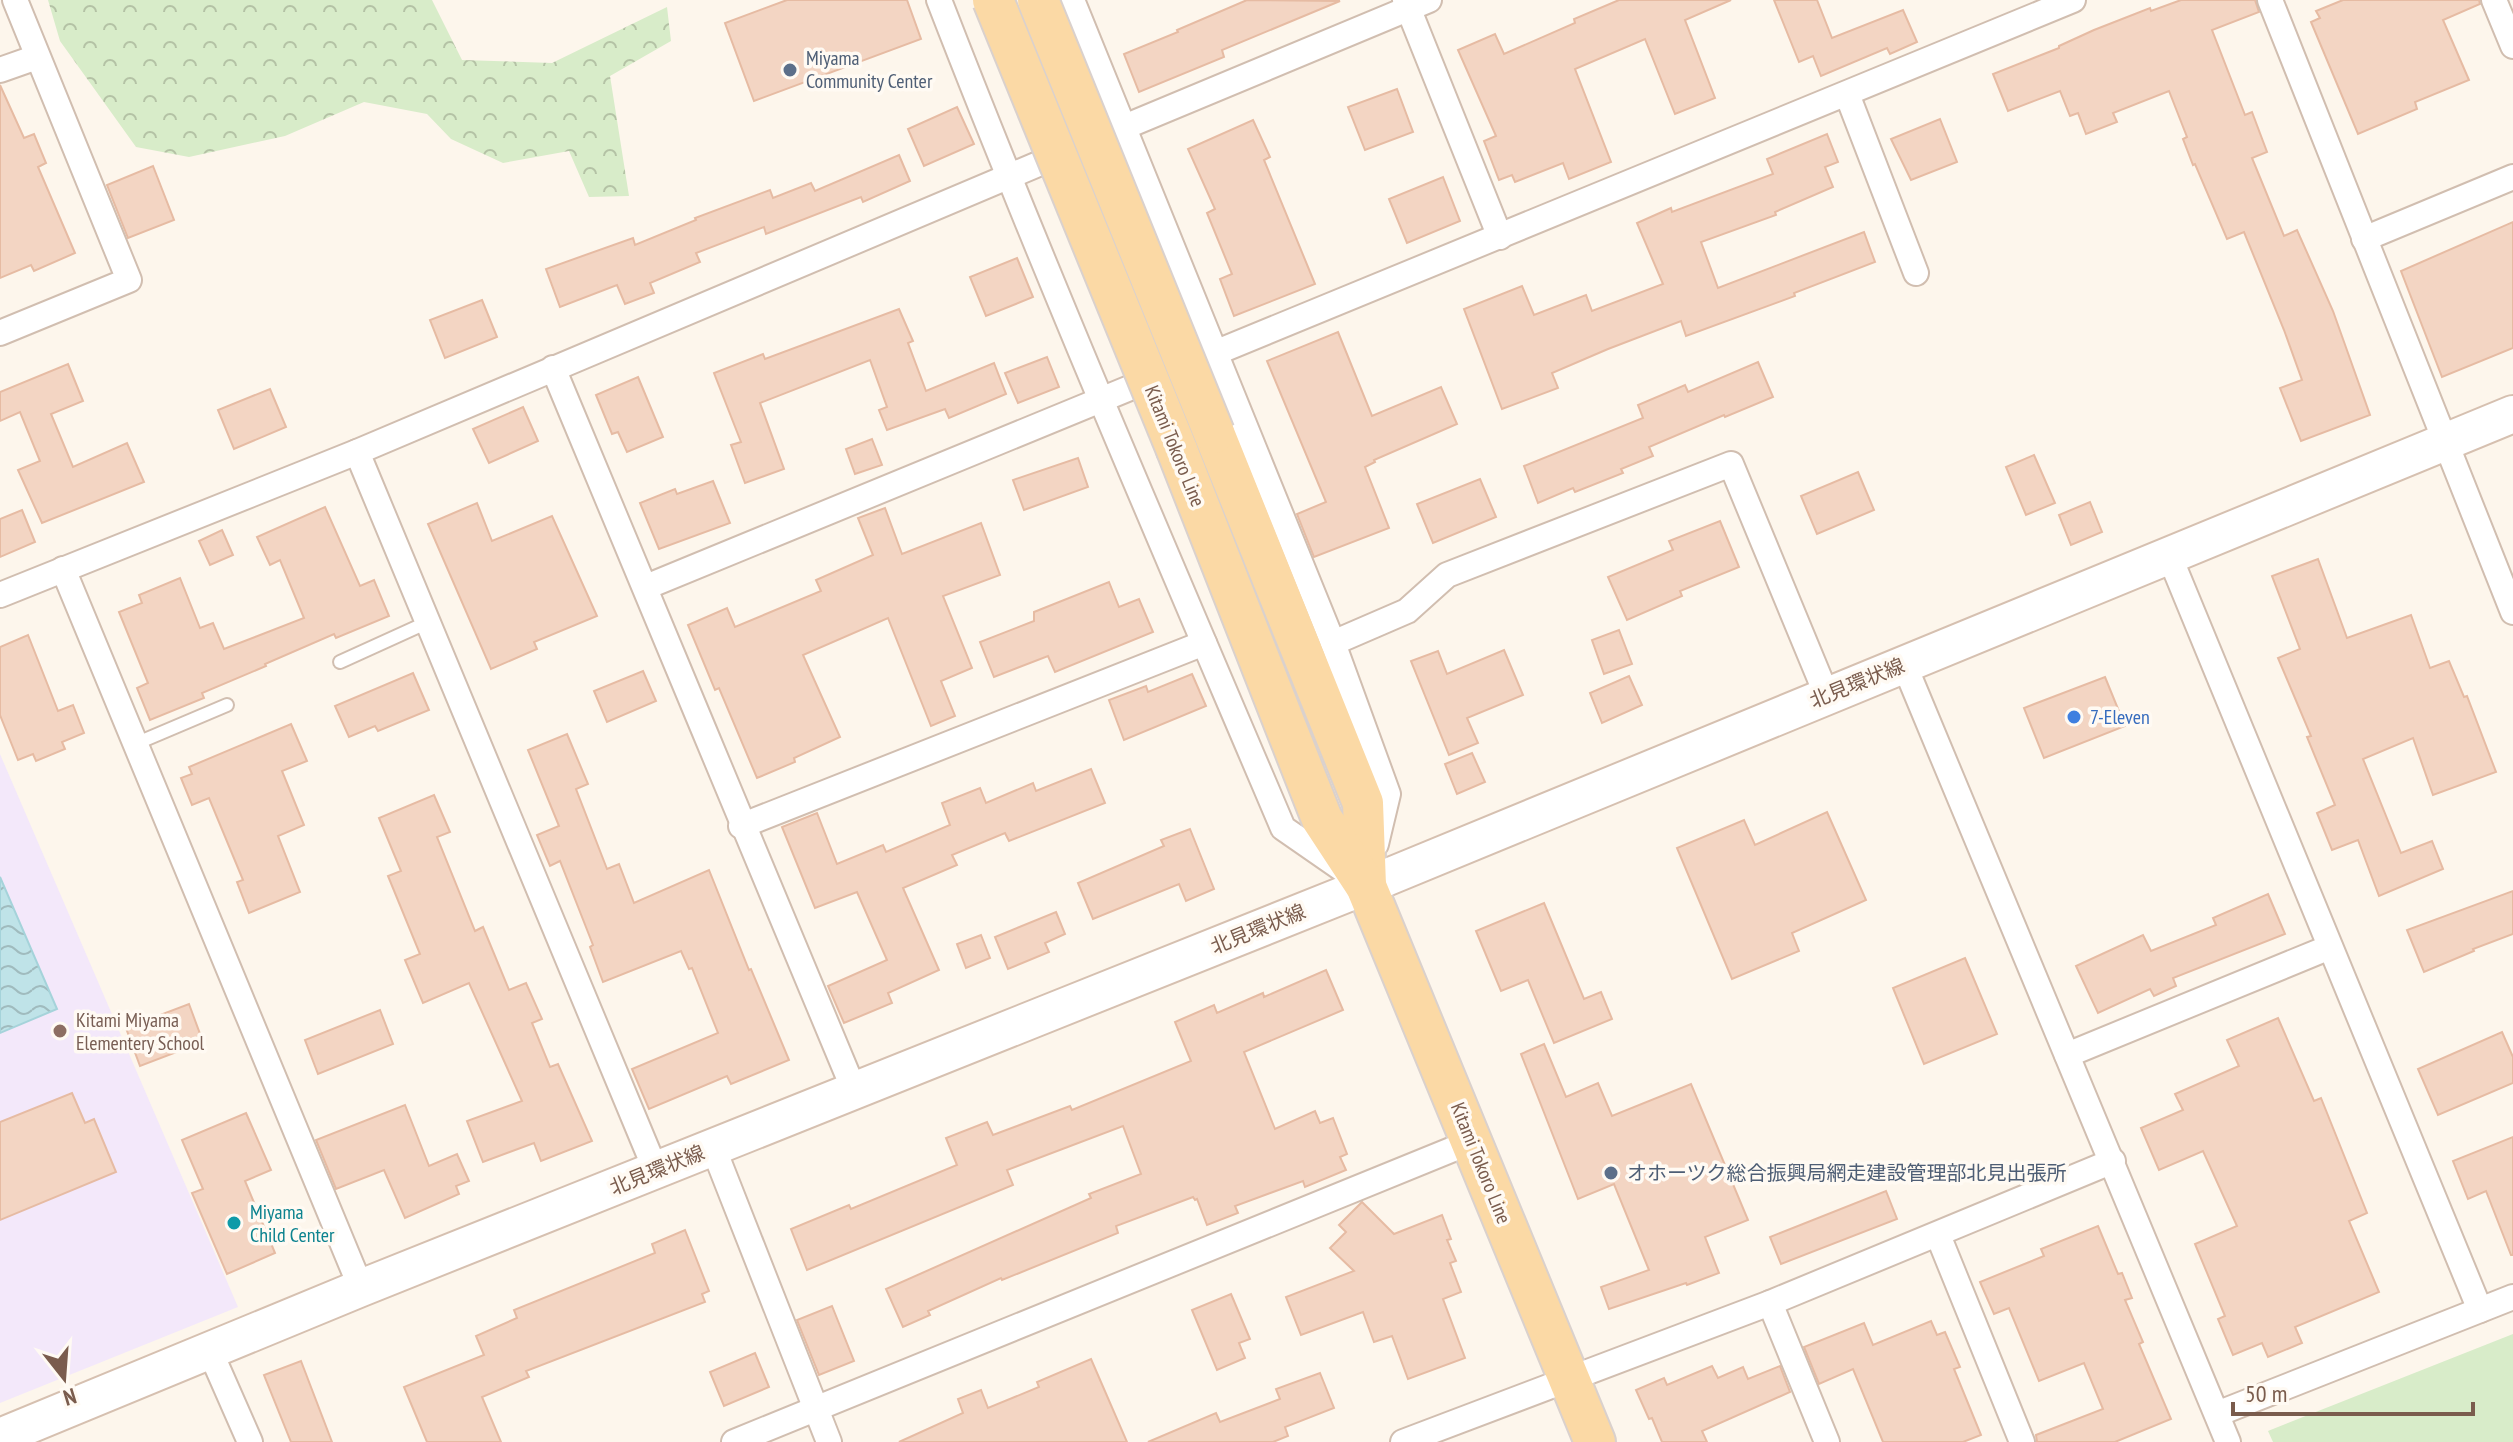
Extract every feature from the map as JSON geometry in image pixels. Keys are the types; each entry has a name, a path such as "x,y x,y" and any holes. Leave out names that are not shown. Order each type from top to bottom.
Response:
{"main road":[{"name":"Kitami Tokoro Line","path":"993,0 1177,450 1322,819 1366,886 1595,1442"},
{"name":"Kitami Tokoro Line","path":"1038,0 1363,803 1366,886"},
{"name":"北見環状線","path":"0,1437 361,1288 1366,886 2513,414"}],"street":[{"path":"0,333 129,280 15,0"},
{"path":"939,0 1008,178 1283,828 1366,886 1388,794 1333,643 1072,0"},
{"path":"646,587 2073,0"},
{"path":"2270,0 2513,612"},
{"path":"2494,0 2513,46"},
{"path":"0,595 357,452 1414,3 1500,237"},
{"path":"0,70 37,57"},
{"path":"1847,94 1916,273"},
{"path":"2364,239 2513,177"},
{"path":"553,368 646,587 741,826 854,1090"},
{"path":"357,452 656,1171"},
{"path":"1333,643 1407,611 1447,575 1731,464 1827,696"},
{"path":"2169,555 2480,1310"},
{"path":"63,569 361,1288"},
{"path":"741,826 1204,643"},
{"path":"1904,664 2228,1442"},
{"path":"2067,1055 2330,947"},
{"path":"734,1442 1473,1141"},
{"path":"713,1147 829,1442"},
{"path":"1403,1442 1770,1303 2113,1161"},
{"path":"1938,1235 2022,1442"},
{"path":"2217,1414 2513,1297"},
{"path":"1770,1303 1827,1442"},
{"path":"210,1351 250,1442"}],"lane":[{"path":"340,662 428,622"},
{"path":"135,744 227,705"}],"shaded area":[{"name":"Kitami Miyama Elementery School","path":"0,754 238,1307 0,1403"}],"green space":[{"path":"48,0 432,0 462,60 552,63 667,7 671,41 610,76 629,196 589,197 569,151 503,163 451,139 427,114 364,102 285,136 189,157 136,147 60,41"},
{"path":"2513,1334 2513,1442 2273,1442 2268,1431"}],"water":[{"path":"0,877 57,1009 0,1033"}],"building":[{"name":"Miyama Community Center","path":"787,0 907,0 921,39 754,101 725,23"},
{"path":"1247,0 1340,1 1222,50 1224,57 1139,92 1124,54"},
{"path":"1619,0 1731,0 1685,20 1715,98 1675,114 1645,39 1575,69 1611,162 1569,179 1563,163 1515,182 1512,175 1499,180 1484,141 1496,136 1458,50 1495,34 1504,54"},
{"path":"1774,0 1817,0 1832,38 1903,10 1917,42 1890,54 1887,48 1821,76 1813,56 1799,62"},
{"path":"2181,0 2255,0 2259,12 2212,30 2245,115 2252,112 2267,152 2252,158 2284,236 2297,230 2333,311 2370,415 2301,441 2280,388 2302,380 2284,330 2244,232 2227,239 2193,165 2183,139 2187,137 2169,91 2113,113 2117,122 2086,134 2078,113 2070,116 2060,91 2008,111 1993,74 2059,48 2094,30 2150,8 2151,11"},
{"path":"2343,0 2479,0 2480,4 2443,20 2469,80 2415,102 2417,109 2358,134 2311,22 2320,18 2316,11"},
{"path":"0,85 24,138 34,134 46,163 38,167 75,253 34,271 31,265 0,278"},
{"path":"1397,89 1413,132 1365,150 1348,107"},
{"path":"957,107 974,144 924,166 908,129"},
{"path":"1940,119 1957,162 1911,180 1891,139"},
{"path":"1253,120 1270,157 1264,160 1315,284 1234,316 1220,279 1232,274 1207,213 1215,209 1188,149"},
{"path":"1827,134 1838,162 1825,167 1833,187 1775,212 1776,215 1701,242 1718,288 1864,232 1875,262 1794,293 1795,296 1686,336 1681,321 1608,349 1552,373 1558,388 1502,409 1464,309 1522,286 1534,315 1586,295 1592,311 1663,284 1637,223 1671,208 1672,212 1773,174 1767,159"},
{"path":"899,155 910,181 863,202 861,197 766,234 764,227 696,253 700,262 650,283 654,293 625,304 617,285 560,307 546,269 633,238 635,245 770,190 773,198 811,183 815,191"},
{"path":"153,166 174,220 128,238 107,185"},
{"path":"1443,177 1460,221 1407,243 1389,199"},
{"path":"2513,222 2513,348 2442,377 2401,271"},
{"path":"1017,258 1033,297 986,316 970,277"},
{"path":"482,300 497,337 445,358 430,320"},
{"path":"899,309 913,341 908,343 926,391 994,363 1006,394 949,418 945,409 887,430 879,410 887,407 870,360 760,403 784,469 745,483 731,445 741,442 714,373 763,354 765,359"},
{"path":"1338,332 1372,416 1441,387 1457,424 1374,460 1365,467 1389,528 1314,557 1297,514 1326,502 1267,361"},
{"path":"1047,357 1059,387 1018,403 1005,373"},
{"path":"1758,362 1773,397 1649,447 1653,456 1621,469 1623,473 1575,492 1573,488 1538,503 1524,466 1643,418 1638,405 1685,385 1688,392"},
{"path":"68,364 83,401 51,414 73,467 127,443 144,482 42,523 18,470 40,461 20,412 0,421 0,392"},
{"path":"638,377 663,437 627,452 618,432 612,434 596,395"},
{"path":"270,389 286,427 234,449 218,410"},
{"path":"523,407 538,441 489,463 473,429"},
{"path":"872,439 882,465 855,474 846,449"},
{"path":"2034,455 2055,503 2026,515 2006,467"},
{"path":"1078,458 1088,487 1024,510 1013,480"},
{"path":"1858,472 1874,510 1817,534 1801,496"},
{"path":"1480,479 1496,517 1433,543 1417,504"},
{"path":"713,481 730,523 659,549 640,503 675,489 677,494"},
{"path":"2090,502 2102,532 2071,545 2059,515"},
{"path":"477,503 492,541 552,516 597,616 534,642 537,649 491,669 428,524"},
{"path":"325,507 360,586 374,580 389,616 336,638 334,634 265,664 202,693 204,698 150,720 137,688 148,683 119,612 142,603 139,595 180,578 200,628 213,623 224,649 304,618 280,560 270,565 257,537"},
{"path":"885,508 902,554 981,523 1000,575 943,596 972,668 941,681 955,716 931,726 888,618 803,655 840,737 794,758 795,762 757,778 688,625 727,608 735,627 821,591 816,580 873,555 858,518"},
{"path":"22,510 35,542 0,557 0,519"},
{"path":"1720,521 1739,567 1680,591 1682,596 1627,620 1608,577 1673,550 1669,541"},
{"path":"222,530 233,555 210,565 199,541"},
{"path":"2318,559 2347,638 2411,615 2430,668 2449,661 2464,697 2467,696 2496,772 2433,795 2413,738 2363,759 2401,853 2432,841 2443,869 2379,896 2358,840 2332,850 2317,813 2335,805 2307,737 2311,736 2278,658 2300,649 2272,576"},
{"path":"1109,582 1119,607 1139,599 1153,632 1055,672 1048,656 994,677 980,642 1034,621 1034,612"},
{"path":"1619,630 1632,664 1604,674 1592,640"},
{"path":"28,635 58,711 73,705 84,733 62,742 65,749 36,761 33,754 18,760 0,715 0,647"},
{"path":"1504,650 1523,695 1467,718 1478,743 1449,755 1411,661 1438,651 1447,674"},
{"path":"643,671 656,701 607,722 594,691"},
{"path":"413,673 429,710 378,731 375,726 349,737 335,706"},
{"path":"1192,674 1206,706 1124,740 1109,700 1146,686 1148,692"},
{"path":"1629,676 1642,705 1602,723 1590,693"},
{"name":"7-Eleven","path":"2105,677 2125,726 2044,758 2024,708"},
{"path":"291,724 307,761 282,771 304,825 278,836 300,892 249,913 237,882 243,880 209,798 192,805 181,778 192,774 189,767"},
{"path":"567,734 588,784 576,789 607,869 619,864 634,903 709,870 789,1060 731,1084 727,1076 649,1109 632,1069 718,1033 692,968 689,969 681,951 603,982 590,947 593,945 560,861 550,866 537,835 559,826 528,750"},
{"path":"1472,753 1485,782 1457,794 1445,764"},
{"path":"1091,769 1105,803 1009,841 1005,833 952,855 957,865 903,888 939,970 888,993 892,1003 844,1023 828,986 887,960 857,892 815,908 782,827 817,813 837,864 883,845 886,852 950,825 942,803 980,788 986,803 1033,783 1036,791"},
{"path":"434,795 450,832 437,837 475,931 483,927 509,990 526,983 542,1019 532,1023 550,1067 558,1064 592,1141 541,1161 534,1143 483,1162 467,1121 522,1101 469,983 423,1003 405,960 420,954 388,876 401,871 379,818"},
{"path":"1827,812 1866,900 1792,933 1799,951 1732,979 1677,848 1744,820 1755,845"},
{"path":"1190,829 1214,889 1186,901 1179,884 1093,919 1078,883 1164,846 1161,840"},
{"path":"2513,891 2513,934 2424,972 2407,930"},
{"path":"2268,894 2285,934 2173,978 2176,986 2154,996 2150,989 2098,1013 2076,966 2143,935 2151,951 2216,925 2213,918"},
{"path":"1544,903 1584,999 1601,992 1612,1019 1554,1043 1528,980 1501,991 1476,931"},
{"path":"1056,912 1065,934 1045,943 1049,952 1008,969 995,937"},
{"path":"981,935 990,958 966,968 957,944"},
{"path":"1965,958 1997,1034 1924,1064 1893,988"},
{"path":"1326,970 1343,1010 1244,1052 1275,1129 1315,1111 1320,1123 1333,1118 1347,1154 1340,1157 1346,1170 1305,1187 1303,1181 1235,1206 1238,1213 1207,1225 1197,1199 1193,1197 1116,1226 1118,1233 1001,1278 928,1311 930,1315 903,1327 886,1289 1091,1198 1089,1194 1141,1174 1123,1126 1007,1170 1013,1185 807,1270 791,1229 849,1205 851,1209 957,1165 946,1138 987,1122 993,1135 1070,1106 1072,1110 1191,1061 1175,1022 1214,1005 1217,1013 1263,993 1264,997"},
{"path":"189,1004 203,1042 140,1066 126,1028"},
{"path":"380,1010 393,1044 318,1074 305,1040"},
{"path":"2278,1018 2314,1101 2321,1098 2367,1213 2349,1221 2379,1292 2295,1327 2302,1343 2268,1357 2262,1343 2233,1355 2218,1319 2225,1316 2195,1244 2237,1226 2203,1151 2159,1170 2141,1128 2183,1110 2175,1094 2239,1066 2227,1040"},
{"path":"2502,1032 2513,1057 2513,1083 2438,1115 2418,1069"},
{"name":"オホーツク総合振興局網走建設管理部北見出張所","path":"1544,1044 1566,1097 1598,1083 1612,1116 1691,1084 1748,1220 1705,1237 1719,1273 1609,1309 1601,1287 1649,1270 1614,1184 1578,1199 1521,1054"},
{"path":"72,1093 85,1123 94,1119 116,1172 0,1220 0,1122"},
{"path":"405,1105 429,1166 457,1154 469,1181 456,1186 459,1194 405,1218 384,1170 336,1189 316,1140"},
{"name":"Miyama Child Center","path":"246,1113 271,1170 245,1181 275,1253 227,1274 192,1193 203,1189 182,1140"},
{"path":"2513,1137 2511,1255 2486,1191 2468,1199 2453,1161"},
{"path":"1886,1191 1897,1219 1781,1264 1770,1237"},
{"path":"1362,1202 1394,1234 1442,1215 1451,1239 1447,1240 1456,1261 1450,1263 1461,1292 1443,1299 1465,1358 1408,1379 1392,1336 1374,1342 1363,1312 1301,1335 1286,1297 1354,1271 1330,1248 1346,1232 1339,1225"},
{"path":"2098,1226 2118,1274 2122,1273 2132,1298 2125,1300 2143,1342 2139,1344 2171,1419 2115,1442 2037,1442 2036,1435 2103,1409 2084,1363 2039,1381 2009,1308 1994,1314 1980,1282 2044,1256 2041,1249"},
{"path":"685,1230 709,1291 702,1294 705,1302 526,1371 529,1377 482,1397 501,1442 427,1442 404,1387 484,1355 476,1336 517,1318 514,1310 655,1253 652,1244"},
{"path":"1231,1294 1250,1339 1239,1343 1245,1358 1217,1370 1192,1310"},
{"path":"832,1306 854,1361 819,1375 797,1320"},
{"path":"1931,1321 1937,1335 1945,1332 1960,1367 1954,1369 1981,1435 1963,1442 1883,1442 1853,1369 1819,1384 1804,1347 1864,1323 1873,1345"},
{"path":"755,1353 769,1387 724,1406 710,1372"},
{"path":"1091,1359 1127,1442 899,1442 963,1413 958,1399 981,1390 988,1408 1039,1387 1037,1382"},
{"path":"301,1361 332,1442 291,1442 264,1375"},
{"path":"1712,1366 1718,1378 1743,1367 1748,1379 1780,1366 1790,1392 1702,1431 1707,1442 1662,1442 1636,1390 1664,1378 1667,1385"},
{"path":"1320,1373 1334,1408 1285,1427 1288,1436 1273,1442 1148,1442 1216,1413 1220,1422 1280,1399 1276,1389"}],"place":[{"name":"Miyama Community Center","path":"790,70"},
{"name":"7-Eleven","path":"2074,717"},
{"name":"Kitami Miyama Elementery School","path":"60,1031"},
{"name":"オホーツク総合振興局網走建設管理部北見出張所","path":"1611,1173"},
{"name":"Miyama Child Center","path":"234,1223"}]}
